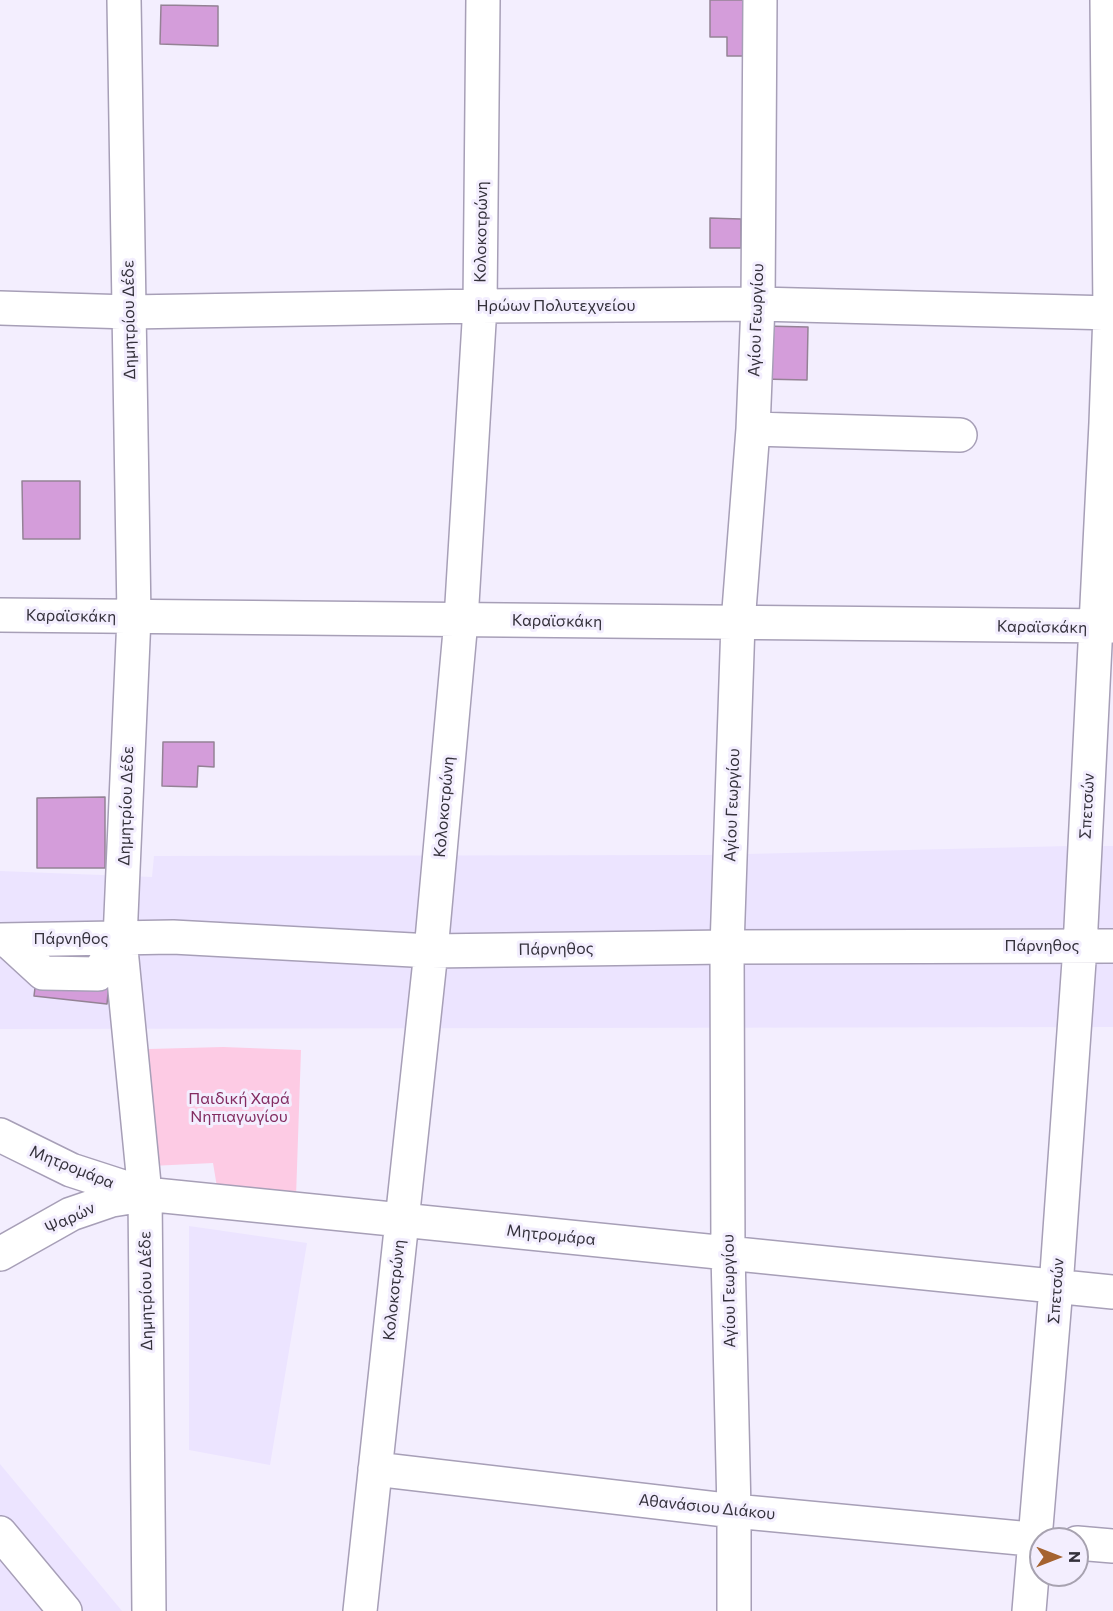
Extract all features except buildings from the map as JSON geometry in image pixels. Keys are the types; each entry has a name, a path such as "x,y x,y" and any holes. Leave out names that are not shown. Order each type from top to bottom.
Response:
{"street":[{"name":"Δημητρίου Δέδε","path":"124,0 134,617 120,939 145,1194 149,1611"},
{"name":"Κολοκοτρώνη","path":"360,1611 430,951 461,620 480,306 483,0"},
{"name":"Αγίου Γεωργίου","path":"734,1611 728,1253 727,946 738,623 753,429 758,304 760,0"},
{"name":"Σπετσών","path":"1039,1527 1104,627 1112,313 1107,0"},
{"name":"Ηρώων Πολυτεχνείου","path":"0,308 129,312 758,304 1112,313"},
{"path":"753,429 960,435"},
{"name":"Καραϊσκάκη","path":"0,615 1104,627"},
{"name":"Πάρνηθος","path":"3,940 173,937 430,951 727,946 1113,946"},
{"name":"Μητρομάρα","path":"0,1136 71,1170 145,1194 1113,1292"},
{"name":"Ψαρών","path":"0,1254 71,1214 112,1200 145,1194"},
{"name":"Αθανάσιου Διάκου","path":"375,1468 734,1511 1029,1539"},
{"path":"0,1533 65,1611"},
{"path":"1089,1544 1113,1546"},
{"name":"Σπετσών","path":"1029,1611 1032,1587"}],"shaded area":[{"path":"1113,846 1113,1027 0,1029 0,871 152,877 154,856 707,855"},
{"path":"189,1226 307,1243 270,1465 189,1450"},
{"path":"0,1464 122,1611 0,1611"}],"green space":[{"name":"Παιδική Χαρά Νηπιαγωγίου","path":"223,1047 301,1050 296,1197 218,1193 213,1163 151,1166 148,1107 149,1049"}]}
